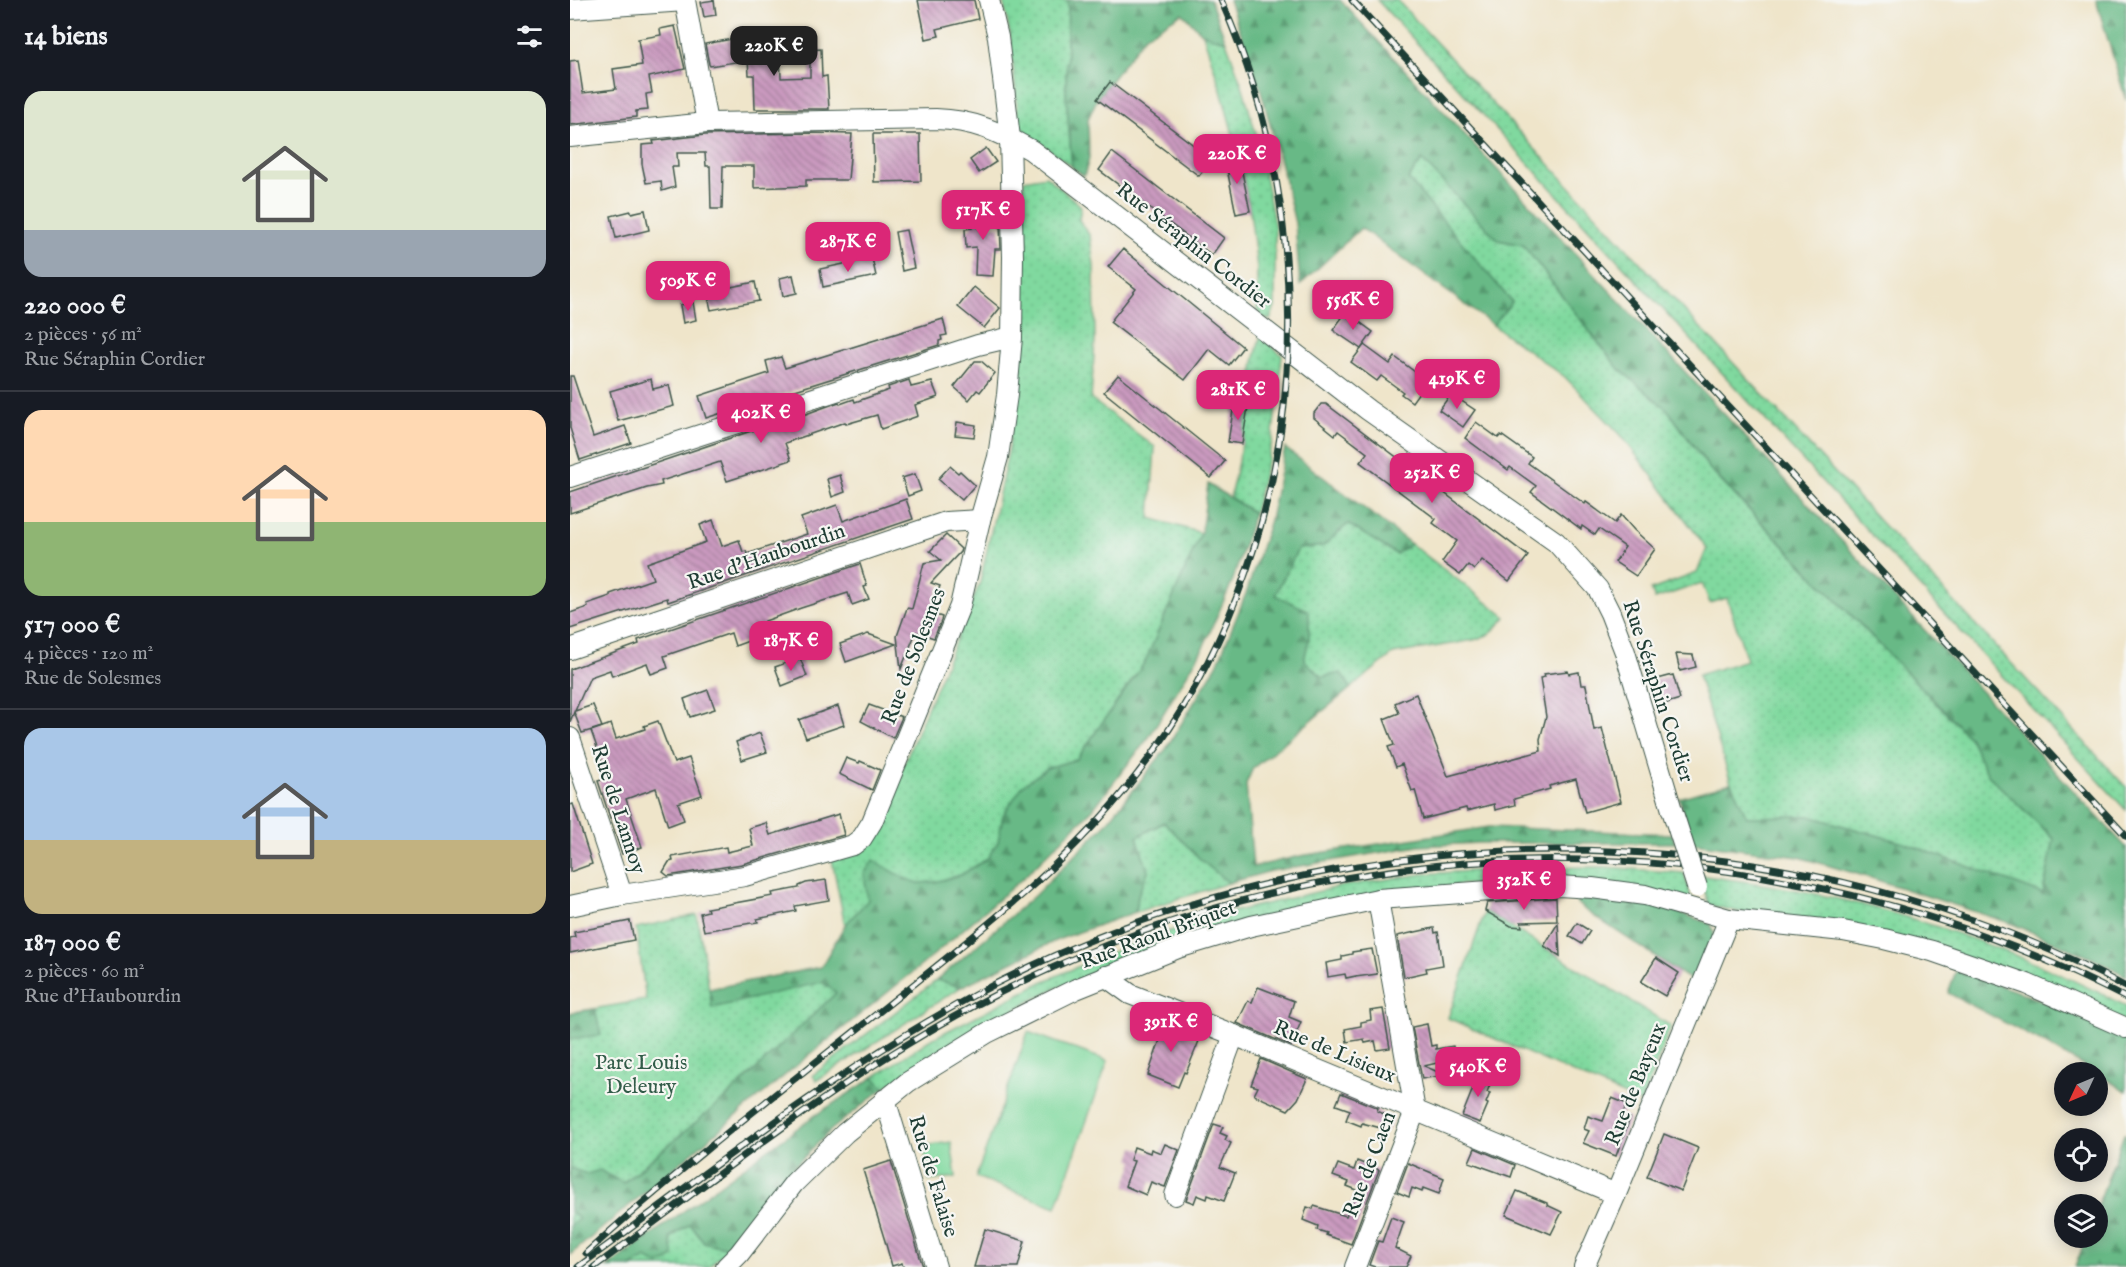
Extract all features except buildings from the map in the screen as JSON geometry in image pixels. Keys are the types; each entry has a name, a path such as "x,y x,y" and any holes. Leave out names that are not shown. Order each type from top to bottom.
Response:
{"street":[{"name":"Rue de Solesmes","path":"570,906 622,895 745,876 853,845 862,838 872,822 960,606 980,520 998,457 1007,395 1012,337 1013,257 1010,138 998,37 989,0"},
{"path":"570,9 685,1 707,123"},
{"name":"Rue Séraphin Cordier","path":"570,137 707,123 954,119 972,122 1010,138 1031,150 1368,410 1556,542 1568,553 1598,590 1610,613 1625,652 1704,911"},
{"path":"570,477 978,345 1012,337"},
{"name":"Rue d'Haubourdin","path":"570,649 946,522 980,520"},
{"name":"Rue de Lannoy","path":"570,738 622,895"},
{"name":"Rue Raoul Briquet","path":"726,1267 808,1168 885,1099 929,1068 987,1033 1104,976 1178,948 1217,935 1302,913 1378,898 1559,886 1645,895 1729,919 1843,932 1932,951 2027,984 2126,1028"},
{"name":"Rue de Caen","path":"1355,1267 1415,1111 1378,898"},
{"name":"Rue de Bayeux","path":"1584,1267 1729,919"},
{"name":"Rue de Lisieux","path":"1104,976 1130,994 1616,1194"},
{"path":"1175,1195 1234,1035"},
{"name":"Rue de Falaise","path":"885,1099 936,1267"}],"green space":[{"path":"1003,0 1068,0 1066,93 1072,167 1019,126 1010,34"},
{"path":"1068,0 1210,0 1226,41 1203,34 1182,13 1145,36 1097,99 1088,119 1089,159 1084,176 1072,167 1066,93"},
{"path":"1229,0 1340,0 2126,847 2126,976 2103,963 2013,924 1871,878 1799,857 1693,843 1679,798 1731,783 1747,817 1809,816 1904,843 2043,894 2054,839 1988,775 1970,738 1710,469 1668,410 1618,368 1523,245 1498,240 1422,160 1408,179 1512,302 1493,325 1361,228 1300,285 1295,223 1281,165 1260,87"},
{"path":"1377,0 1397,0 2126,787 2126,810"},
{"path":"2096,0 2126,0 2126,100"},
{"path":"1203,34 1226,41 1243,88 1259,145 1275,228 1275,307 1270,320 1263,318 1257,310 1257,268 1250,211 1239,157"},
{"path":"1422,160 1498,240 1523,245 1618,368 1668,410 1710,470 1970,738 1988,775 2054,839 2043,894 1904,843 1809,816 1747,817 1731,783 1698,675 1747,660 1727,598 1710,603 1702,583 1655,599 1651,590 1697,573 1707,548 1621,435 1565,377 1493,325 1512,302 1408,179"},
{"name":"Parc Louis Deleury","path":"1046,176 1081,206 1079,220 1090,236 1094,266 1095,340 1091,399 1155,447 1150,518 1201,533 1145,662 1077,759 1048,768 1003,815 998,842 987,859 961,875 935,882 919,883 916,917 729,1095 570,1226 570,1013 646,1000 636,928 697,915 709,989 821,967 845,925 832,860 875,832 980,583 1009,448 1022,317 1024,180"},
{"path":"1260,337 1282,355 1272,442 1254,513 1230,497 1242,444"},
{"path":"1285,448 1411,544 1396,554 1348,524 1323,546 1298,549 1275,595 1309,611 1309,639 1304,660 1322,677 1341,673 1351,688 1253,768 1246,784 1253,867 1300,856 1489,827 1672,834 1675,843 1479,843 1419,846 1271,871 1229,883 1201,860 1164,822 1137,837 1148,871 1138,895 1136,912 1057,940 961,987 937,980 1034,896 1105,825 1166,749 1217,665 1247,591 1270,520"},
{"path":"1208,484 1254,513 1233,580 1202,650 1149,737 1093,809 1023,878 923,964 802,1061 570,1255 570,1226 579,1219 570,1210 570,1168 587,1174 600,1170 623,1183 729,1095 836,993 822,982 712,1008 709,989 821,967 845,925 868,900 864,874 873,860 906,879 919,883 935,882 961,875 987,859 998,842 1003,815 1023,785 1047,768 1077,759 1145,662 1201,533"},
{"path":"1348,524 1396,554 1411,544 1506,617 1490,634 1474,640 1393,654 1351,688 1341,673 1322,677 1304,660 1309,639 1275,595 1298,549 1323,546"},
{"path":"1165,822 1201,860 1229,883 1136,912 1138,895 1148,871 1137,837"},
{"path":"1604,867 1684,873 1692,901 1463,884 1148,951 1049,991 933,1054 884,1088 874,1077 928,1041 1042,982 1141,940 1232,912 1342,886 1423,874 1520,868"},
{"path":"1699,875 1821,895 1939,927 2053,971 2126,1006 2126,1022 2026,976 1709,905"},
{"path":"1568,893 1630,895 1711,924 1715,937 1694,982 1586,911"},
{"path":"1485,911 1671,1026 1641,1103 1448,1018"},
{"path":"1956,971 2025,994 2126,1037 2126,1091 2108,1080 2108,1062 2076,1062 1948,993"},
{"path":"937,980 961,987 816,1081 813,1075"},
{"path":"595,1009 601,1035 570,1039 570,1013"},
{"path":"1028,1032 1108,1061 1056,1207 976,1177"},
{"path":"874,1077 884,1088 831,1130 788,1173 729,1248 704,1242 690,1224 670,1237 674,1257 659,1265 646,1258 631,1267 607,1267 814,1116"},
{"path":"2124,1134 2126,1134 2126,1267 2075,1267 2082,1248 2108,1248 2108,1194 2102,1194"},
{"path":"951,1142 956,1177 929,1181 924,1146"},
{"path":"690,1224 704,1242 729,1248 708,1267 631,1267"}],"railway":[{"path":"586,1253 701,1154 958,949 1044,875 1098,821 1157,747 1188,698 1215,648 1238,595 1271,485 1281,429 1289,324 1283,229 1267,135 1239,44 1221,0"},
{"path":"1352,0 2126,836"},
{"path":"578,1267 817,1093 866,1060 967,999 1076,946 1190,905 1307,875 1427,857 1548,850 1669,855 1789,871 1907,899 1964,917 2046,948 2126,987"},
{"path":"594,1267 792,1120 894,1052 947,1021 1001,992 1137,933 1278,892 1421,867 1565,860 1709,869 1851,895 1991,938 2126,998"}]}
